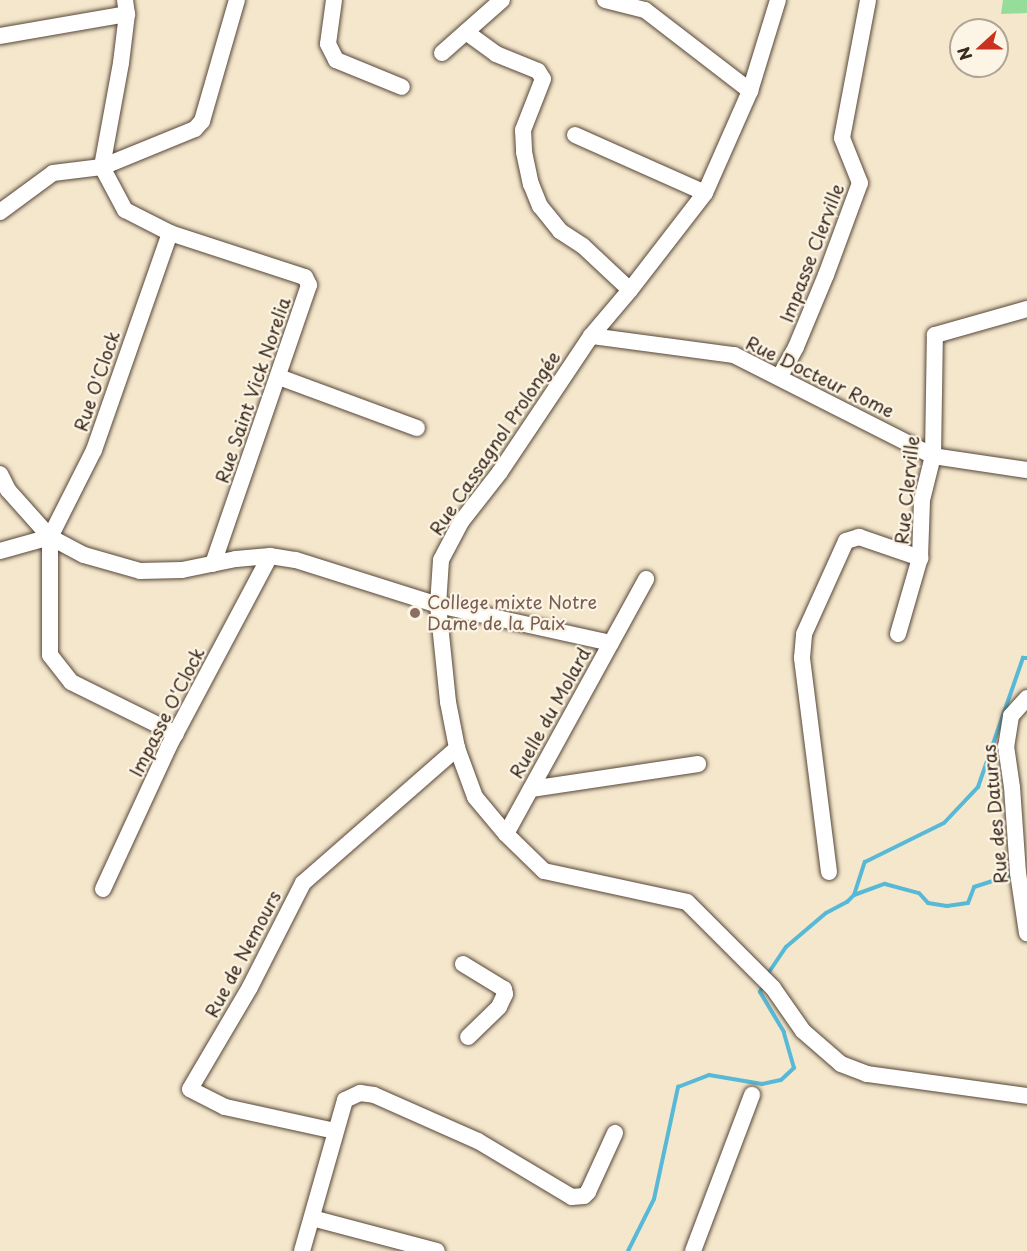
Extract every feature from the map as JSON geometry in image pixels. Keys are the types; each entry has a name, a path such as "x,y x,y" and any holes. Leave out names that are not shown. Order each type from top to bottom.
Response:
{"street":[{"path":"0,212 53,173 102,166 195,129 202,121 237,0"},
{"path":"334,0 328,44 336,60 402,87"},
{"path":"442,53 502,0"},
{"path":"605,0 645,10 750,91"},
{"name":"Rue Cassagnol Prolongée","path":"778,0 750,91 705,193 630,290 591,336 500,472 461,522 441,560 438,605 448,702 457,748 475,798 506,834 544,871 687,902 773,988 803,1031 841,1064 867,1074 1027,1096"},
{"name":"Impasse Clerville","path":"780,376 818,296 860,183 842,138 868,0"},
{"path":"0,36 126,7 121,63 102,166"},
{"path":"466,32 496,54 538,70 543,79 523,130 524,152 531,184 540,206 560,231 584,246 630,290"},
{"path":"575,135 705,193"},
{"name":"Rue Saint Vick Norelia","path":"102,166 125,210 170,233 305,277 309,289 213,564"},
{"name":"Rue O'Clock","path":"50,537 94,450 170,233"},
{"name":"Rue Clerville","path":"898,634 920,558 922,500 933,456 934,335 1027,309"},
{"name":"Rue Docteur Rome","path":"591,336 734,355 780,376 933,456 1027,470"},
{"path":"279,377 417,428"},
{"path":"0,474 8,490 50,537 84,555 140,571 182,570 270,556 296,560 438,605 611,643"},
{"path":"0,552 50,537"},
{"path":"50,537 50,655 70,682 176,734"},
{"path":"829,872 802,658 804,634 846,541 859,537 920,558"},
{"name":"Impasse O'Clock","path":"103,889 176,734 270,556"},
{"name":"Ruelle du Molard","path":"506,834 646,579"},
{"name":"Rue des Daturas","path":"1027,698 1011,716 1006,746 1020,787 1027,933"},
{"name":"Rue de Nemours","path":"334,1131 225,1107 190,1089 250,987 303,883 457,748"},
{"path":"531,789 698,764"},
{"path":"463,964 504,989 506,994 499,1007 468,1037"},
{"path":"302,1251 334,1131 345,1100 360,1093 374,1095 478,1141 577,1198 588,1192 615,1133"},
{"path":"693,1251 752,1095"},
{"path":"312,1218 437,1251"}],"green space":[{"path":"1003,0 1027,0 1027,13 1001,14"}],"waterway":[{"path":"854,895 865,862 944,823 978,787 1023,658 1027,658"},
{"path":"767,975 786,947 826,913 847,902 854,895 885,884 919,893 928,903 947,906 968,903 974,887 1014,874"},
{"path":"628,1251 654,1199 678,1087 709,1075 762,1084 781,1080 794,1068 784,1032 760,992 763,985"}],"place":[{"name":"College mixte Notre Dame de la Paix","path":"415,613"}]}
